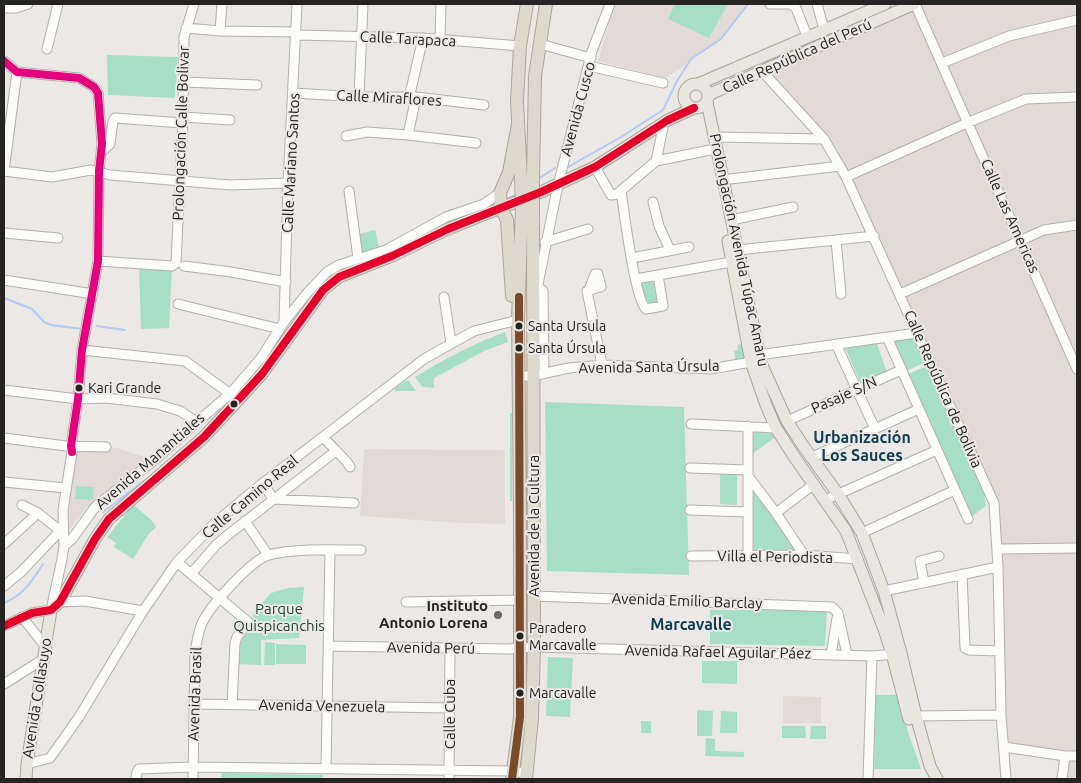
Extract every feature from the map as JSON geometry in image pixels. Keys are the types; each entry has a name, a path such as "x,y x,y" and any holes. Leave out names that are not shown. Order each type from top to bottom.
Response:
{"highway":[{"name":"Avenida de la Cultura","path":"527,4 520,46 516,101 527,178"},
{"name":"Avenida de la Cultura","path":"513,775 520,717 518,320 524,204 540,44 546,4"},
{"path":"518,124 509,172 500,201 506,220 512,302 518,320"},
{"name":"Avenida de la Cultura","path":"524,204 538,374 533,451 534,647 532,718 527,776"},
{"path":"520,451 533,451"},
{"path":"520,579 534,579"}],"main road":[{"name":"Calle República del Perú","path":"698,84 885,4"},
{"name":"Calle República del Perú","path":"595,167 666,121 762,72 914,4"},
{"path":"666,121 688,86 698,84 705,88 702,103 686,102 684,95"},
{"name":"Prolongación Avenida Túpac Amaru","path":"702,103 714,137 737,250 755,359 761,363 787,421 838,494 862,533 884,591 908,716 929,779"},
{"name":"Prolongación Avenida Túpac Amaru","path":"702,103 731,262 766,405 776,428 846,531 897,654 930,766 937,779"},
{"name":"Avenida Manantiales","path":"56,606 95,539 109,519 204,437 234,397 262,374 324,290 339,277 392,256 500,201 524,204 595,167"},
{"name":"Avenida Collasuyo","path":"26,779 45,653 56,606"}],"street":[{"path":"4,8 16,8 28,4"},
{"path":"47,49 58,4"},
{"name":"Prolongación Calle Bolivar","path":"180,265 179,180 183,120 184,37 194,4"},
{"path":"220,31 222,4"},
{"name":"Calle Mariano Santos","path":"282,326 286,282 288,183 297,4"},
{"path":"359,97 363,4"},
{"path":"440,39 442,4"},
{"name":"Avenida Cusco","path":"532,303 558,185 590,62 610,4"},
{"path":"770,4 790,4 796,8 807,36"},
{"path":"817,4 824,29"},
{"name":"Calle Las Americas","path":"914,4 942,63 1077,369"},
{"path":"942,63 1009,36 1077,20"},
{"name":"Calle Tarapaca","path":"186,28 220,31 423,38 520,46"},
{"path":"408,135 423,38"},
{"path":"540,44 590,62 663,83"},
{"path":"4,61 17,72 79,78 98,92 99,99 102,150 99,172 98,261 85,339 80,399 63,510 62,532 64,546"},
{"path":"17,72 7,120 4,171 52,177 91,170 110,175 230,185 288,183"},
{"name":"Calle República de Bolivia","path":"762,72 824,139 846,177 994,503 998,567 1002,741 1006,779"},
{"path":"184,82 257,85"},
{"name":"Calle Miraflores","path":"294,93 359,97 413,97 484,105"},
{"path":"846,177 968,122 1026,99 1077,97"},
{"path":"102,150 110,144 115,118 230,120"},
{"path":"656,161 666,121"},
{"path":"346,136 367,132 408,135 476,144"},
{"path":"714,137 824,139"},
{"path":"595,167 611,195 614,196 656,161 710,150"},
{"path":"722,180 840,166"},
{"path":"348,191 358,258"},
{"path":"621,191 636,279 644,308 661,307 664,303 658,275"},
{"name":"Avenida Manantiales","path":"64,546 72,539 96,506 156,459 197,422 234,397 282,326 308,292 327,272 339,265 386,250 446,217 484,204 500,201"},
{"path":"653,202 659,226 670,250"},
{"path":"731,220 793,207"},
{"path":"900,294 1044,230 1077,226"},
{"path":"545,242 588,229"},
{"path":"4,233 58,238"},
{"path":"737,250 874,236"},
{"path":"836,240 841,294"},
{"path":"632,258 689,247"},
{"path":"98,261 180,265 286,282"},
{"path":"636,279 731,262"},
{"path":"4,280 93,294"},
{"path":"537,286 543,291 538,374"},
{"path":"589,290 587,291 602,365"},
{"path":"444,297 451,343"},
{"path":"178,304 282,326"},
{"name":"Calle Camino Real","path":"27,764 50,758 79,717 143,611 177,562 216,522 263,483 424,359 474,331 518,320"},
{"name":"Avenida Santa Úrsula","path":"518,376 602,365 710,369 836,344 917,333"},
{"path":"887,337 968,519"},
{"path":"836,344 875,429"},
{"path":"84,351 184,361 234,397"},
{"name":"Pasaje S/N","path":"787,421 901,370"},
{"path":"4,390 80,399 106,398 157,404 180,411 197,422"},
{"path":"812,457 919,409"},
{"path":"691,424 776,428"},
{"path":"748,426 748,555"},
{"path":"323,437 350,467"},
{"path":"4,438 73,448 106,446"},
{"path":"190,574 216,545 336,450"},
{"path":"825,500 937,450"},
{"path":"690,468 748,473"},
{"path":"748,473 804,555"},
{"path":"4,482 66,488"},
{"path":"263,483 273,499"},
{"path":"776,513 814,484"},
{"path":"862,533 955,490"},
{"path":"273,499 354,503"},
{"path":"22,506 38,513 62,532"},
{"path":"690,510 747,512"},
{"path":"4,544 38,513"},
{"path":"245,521 268,555 297,551 361,550"},
{"path":"4,586 62,532"},
{"name":"Avenida Collasuyo","path":"56,606 64,546"},
{"path":"997,549 1077,548"},
{"path":"326,768 330,550"},
{"name":"Avenida Brasil","path":"193,779 195,652 197,637 202,623 220,598 244,574 268,555"},
{"name":"Villa el Periodista","path":"691,556 804,555 858,559"},
{"path":"924,582 920,561 939,556"},
{"path":"177,562 248,622 235,643 232,704"},
{"path":"884,591 998,567"},
{"path":"962,574 966,648 969,650 1000,652"},
{"name":"Avenida Emilio Barclay","path":"534,596 832,607 838,613"},
{"path":"406,602 520,600"},
{"path":"4,626 32,613 56,606 85,602 143,611"},
{"path":"831,655 838,613"},
{"path":"838,613 847,655"},
{"path":"4,684 45,653 22,617"},
{"name":"Avenida Perú","path":"328,646 520,649 534,647"},
{"name":"Avenida Rafael Aguilar Páez","path":"534,647 872,656 897,654"},
{"name":"Calle Cuba","path":"449,775 450,648"},
{"path":"868,779 872,656"},
{"name":"Avenida Venezuela","path":"194,704 450,708"},
{"path":"916,716 1001,715"},
{"path":"1004,747 1077,756"},
{"path":"1062,779 1065,756"},
{"path":"136,779 139,769 193,767 326,768 449,775 527,776"}],"shaded area":[{"path":"615,4 748,4 721,39 665,78 598,61"},
{"path":"899,4 1077,4 1077,779 1063,779 1066,758 1003,751 991,489 827,143 756,68"},
{"path":"79,446 117,448 154,460 86,508 70,529 65,525 66,509 74,461"},
{"path":"364,449 505,450 505,524 360,516"},
{"path":"783,696 821,697 821,723 783,723"}],"green space":[{"path":"675,4 728,4 709,38 668,19"},
{"path":"107,55 178,57 175,98 108,95"},
{"path":"375,230 380,252 359,257 356,235"},
{"path":"139,265 172,267 169,328 141,329"},
{"path":"656,279 660,303 645,306 639,282"},
{"path":"505,332 508,342 484,351 434,378 434,388 422,387 415,377 459,352"},
{"path":"914,335 926,362 904,372 889,339"},
{"path":"876,341 887,373 861,384 844,345"},
{"path":"745,343 746,357 736,362 734,351 738,350 737,345"},
{"path":"927,366 984,494 986,506 971,517 908,374"},
{"path":"408,380 416,391 395,391 395,388"},
{"path":"545,402 684,407 689,575 547,571"},
{"path":"510,413 512,413 512,501 510,501"},
{"path":"750,432 777,434 777,436 749,456"},
{"path":"720,474 737,474 737,505 720,504"},
{"path":"750,482 798,550 750,551"},
{"path":"76,486 94,487 93,500 75,499"},
{"path":"134,504 152,520 156,527 148,535 133,559 114,547 116,543 107,537"},
{"name":"Parque Quispicanchis","path":"304,587 299,638 261,640 261,665 237,664 237,644 252,621 254,612 271,593 288,588"},
{"path":"710,610 827,610 825,646 710,644"},
{"path":"265,642 275,643 275,665 264,665"},
{"path":"276,644 306,645 306,664 276,664"},
{"path":"548,657 573,658 570,717 546,716"},
{"path":"702,661 737,661 737,684 702,683"},
{"path":"876,695 899,695 908,732 921,769 874,769"},
{"path":"697,710 713,711 712,736 697,736"},
{"path":"721,711 737,712 737,733 720,733"},
{"path":"641,721 651,721 651,733 641,733"},
{"path":"782,726 805,726 806,738 782,738"},
{"path":"811,726 826,726 826,739 810,739"},
{"path":"706,738 715,739 715,751 744,752 744,757 705,756"},
{"path":"222,773 323,775 323,779 221,779"}],"waterway":[{"path":"568,167 621,137 663,110 677,81 691,59 721,39 748,4"},
{"path":"538,179 555,168"},
{"path":"504,200 516,195"},
{"path":"308,302 315,292"},
{"path":"4,298 32,309 44,322 51,325 82,329"},
{"path":"97,326 125,330"},
{"path":"254,374 261,366"},
{"path":"103,512 145,480"},
{"path":"4,603 17,596 31,582 43,564"}],"transit line":[{"path":"4,61 17,72 79,78 94,87 98,93 102,144 99,171 98,261 82,350 78,399 71,446 72,452"},
{"path":"4,626 32,613 51,610 60,602 95,539 109,519 204,437 262,374 323,290 339,277 392,256 448,229 541,192 595,167 668,120 694,108"},
{"path":"512,779 520,717 519,297"}],"place":[{"name":"Santa Ursula","path":"519,326"},
{"name":"Santa Úrsula","path":"519,348"},
{"name":"Kari Grande","path":"79,388"},
{"name":"Instituto Antonio Lorena","path":"498,615"},
{"name":"Paradero Marcavalle","path":"520,636"},
{"name":"Marcavalle","path":"520,693"}],"district":[{"name":"Urbanización Los Sauces","path":"862,447"},
{"name":"Marcavalle","path":"691,625"}]}
